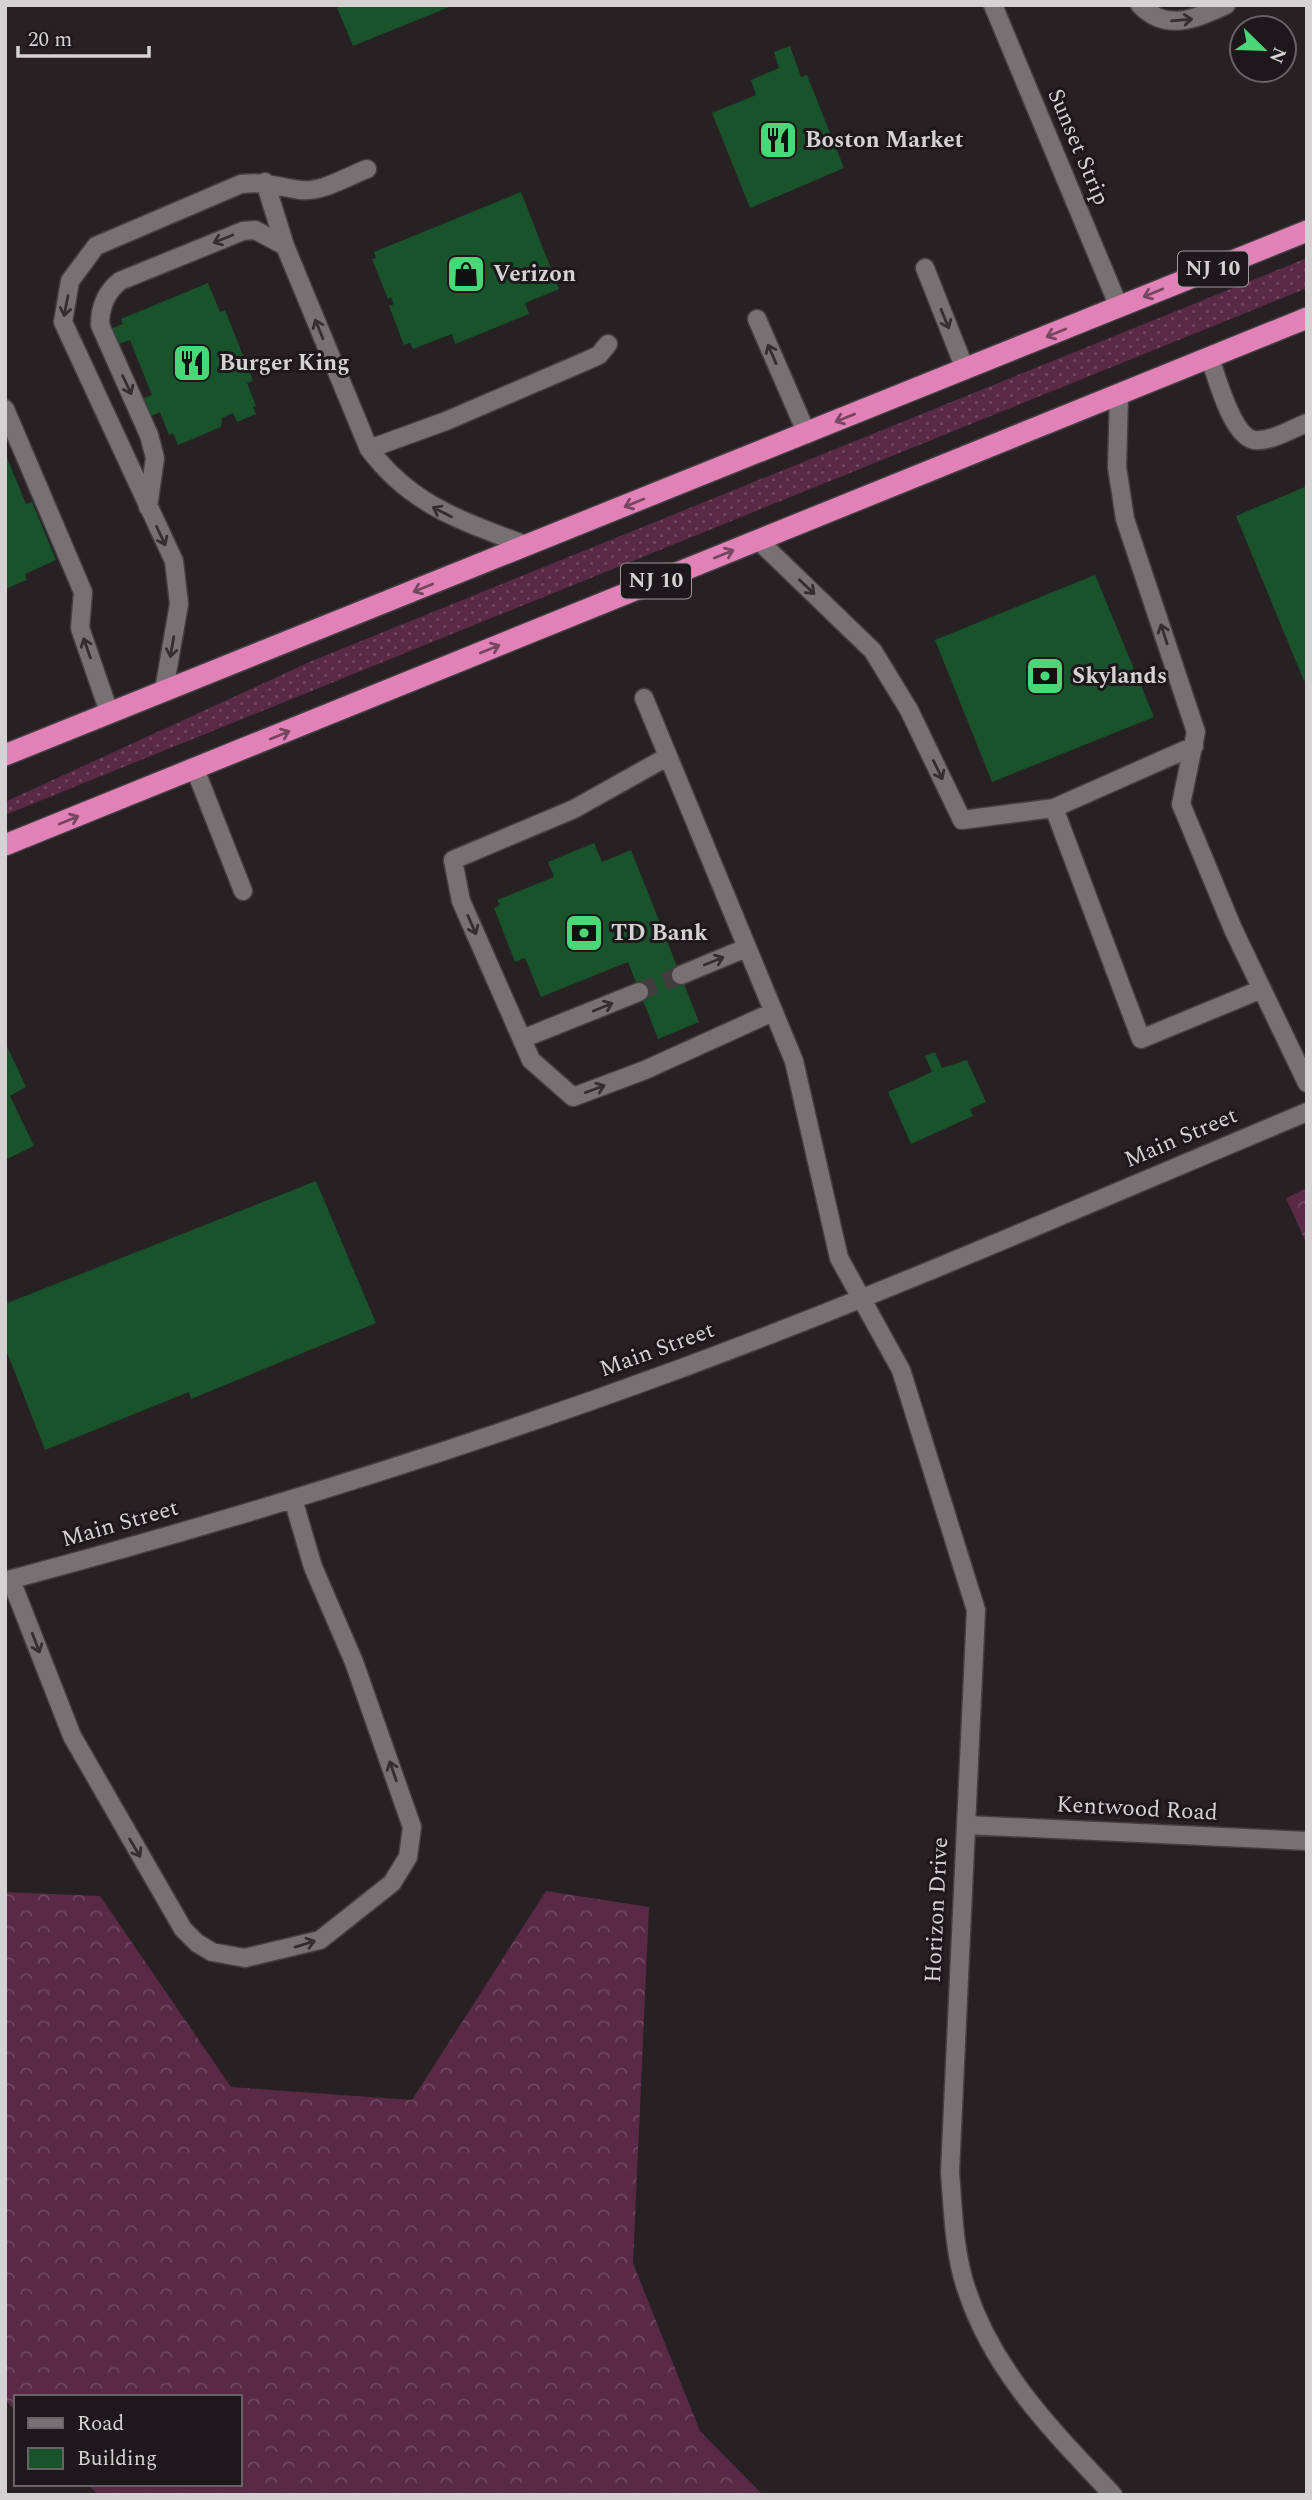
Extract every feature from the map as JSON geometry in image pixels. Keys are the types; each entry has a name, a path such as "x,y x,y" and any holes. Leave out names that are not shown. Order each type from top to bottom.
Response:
{"highway":[{"name":"NJ 10","path":"5,755 1307,231"},
{"name":"NJ 10","path":"5,845 1307,318"}],"street":[{"name":"Sunset Strip","path":"993,5 1119,307"},
{"path":"1140,5 1157,17 1182,23 1226,5"},
{"path":"164,690 178,604 174,561 63,322 71,281 96,246 241,184 265,182 312,190 367,169"},
{"path":"265,182 285,246 369,449 389,475 437,510 528,546"},
{"path":"148,507 155,458 141,416 100,325 100,314 107,295 120,281 243,231 255,230 285,246"},
{"path":"925,268 965,369"},
{"path":"757,318 807,434"},
{"path":"369,449 446,421 586,362 599,355 608,344"},
{"path":"1210,358 1228,408 1240,432 1247,437 1265,439 1307,423"},
{"path":"1119,395 1117,467 1125,519 1196,733 1181,804 1262,989 1307,1083"},
{"path":"5,408 83,592 80,628 109,712"},
{"path":"758,540 873,651 909,710 962,820 1054,808 1194,746"},
{"name":"Horizon Drive","path":"644,698 794,1061 839,1258 901,1370 976,1610 950,2172 954,2229 965,2288 993,2351 1032,2410 1113,2495"},
{"path":"667,757 574,809 453,860 461,901 531,1060 573,1097 645,1070 773,1012"},
{"path":"195,769 243,891"},
{"path":"1054,808 1141,1039 1262,989"},
{"path":"681,975 746,948"},
{"path":"522,1039 639,992"},
{"name":"Main Street","path":"8,1581 293,1499 604,1396 860,1299 1307,1112"},
{"path":"8,1581 72,1736 183,1929 197,1943 228,1955 245,1958 282,1951 320,1940 392,1882 408,1857 412,1826 355,1662 313,1567 293,1499"},
{"name":"Kentwood Road","path":"965,1825 1307,1842"}],"green space":[{"path":"1307,258 1307,288 5,815 5,802 314,660"},
{"path":"1307,1188 1307,1245 1286,1198"},
{"path":"546,1891 649,1907 633,2263 700,2431 763,2495 98,2495 90,2486 242,2486 242,2395 14,2395 14,2409 5,2400 5,1892 100,1896 231,2087 412,2100"}],"building":[{"path":"336,5 454,5 353,46"},
{"name":"Boston Market","path":"790,46 801,77 807,75 844,168 750,208 712,113 756,95 751,80 779,68 774,52"},
{"name":"Verizon","path":"521,192 559,289 525,303 529,314 455,344 452,334 413,349 410,343 404,345 389,306 394,304 391,297 388,299 372,259 376,258 374,252"},
{"name":"Burger King","path":"208,283 220,312 225,310 253,381 247,383 256,406 253,407 256,414 237,422 233,413 222,418 221,427 178,445 173,433 169,435 160,412 147,418 139,400 152,395 130,340 116,345 110,329 123,324 121,319"},
{"path":"5,453 26,504 32,502 56,560 25,574 27,580 5,589"},
{"path":"1307,486 1307,679 1304,681 1236,516"},
{"path":"1095,575 1154,717 992,782 935,640"},
{"name":"TD Bank","path":"594,843 602,862 631,850 699,1022 658,1039 628,962 541,997 525,958 515,962 494,908 500,905 497,900 554,877 548,862"},
{"path":"5,1042 26,1087 10,1096 34,1146 5,1160"},
{"path":"935,1052 942,1068 967,1060 986,1102 970,1109 973,1116 911,1144 888,1092 932,1072 925,1056"},
{"path":"316,1181 376,1323 191,1399 189,1392 45,1450 5,1347 5,1304"}],"tunnel":[{"path":"639,992 681,975"}],"place":[{"name":"Boston Market","path":"778,140"},
{"name":"Verizon","path":"466,274"},
{"name":"Burger King","path":"192,363"},
{"name":"Skylands","path":"1045,676"},
{"name":"TD Bank","path":"584,933"}]}
